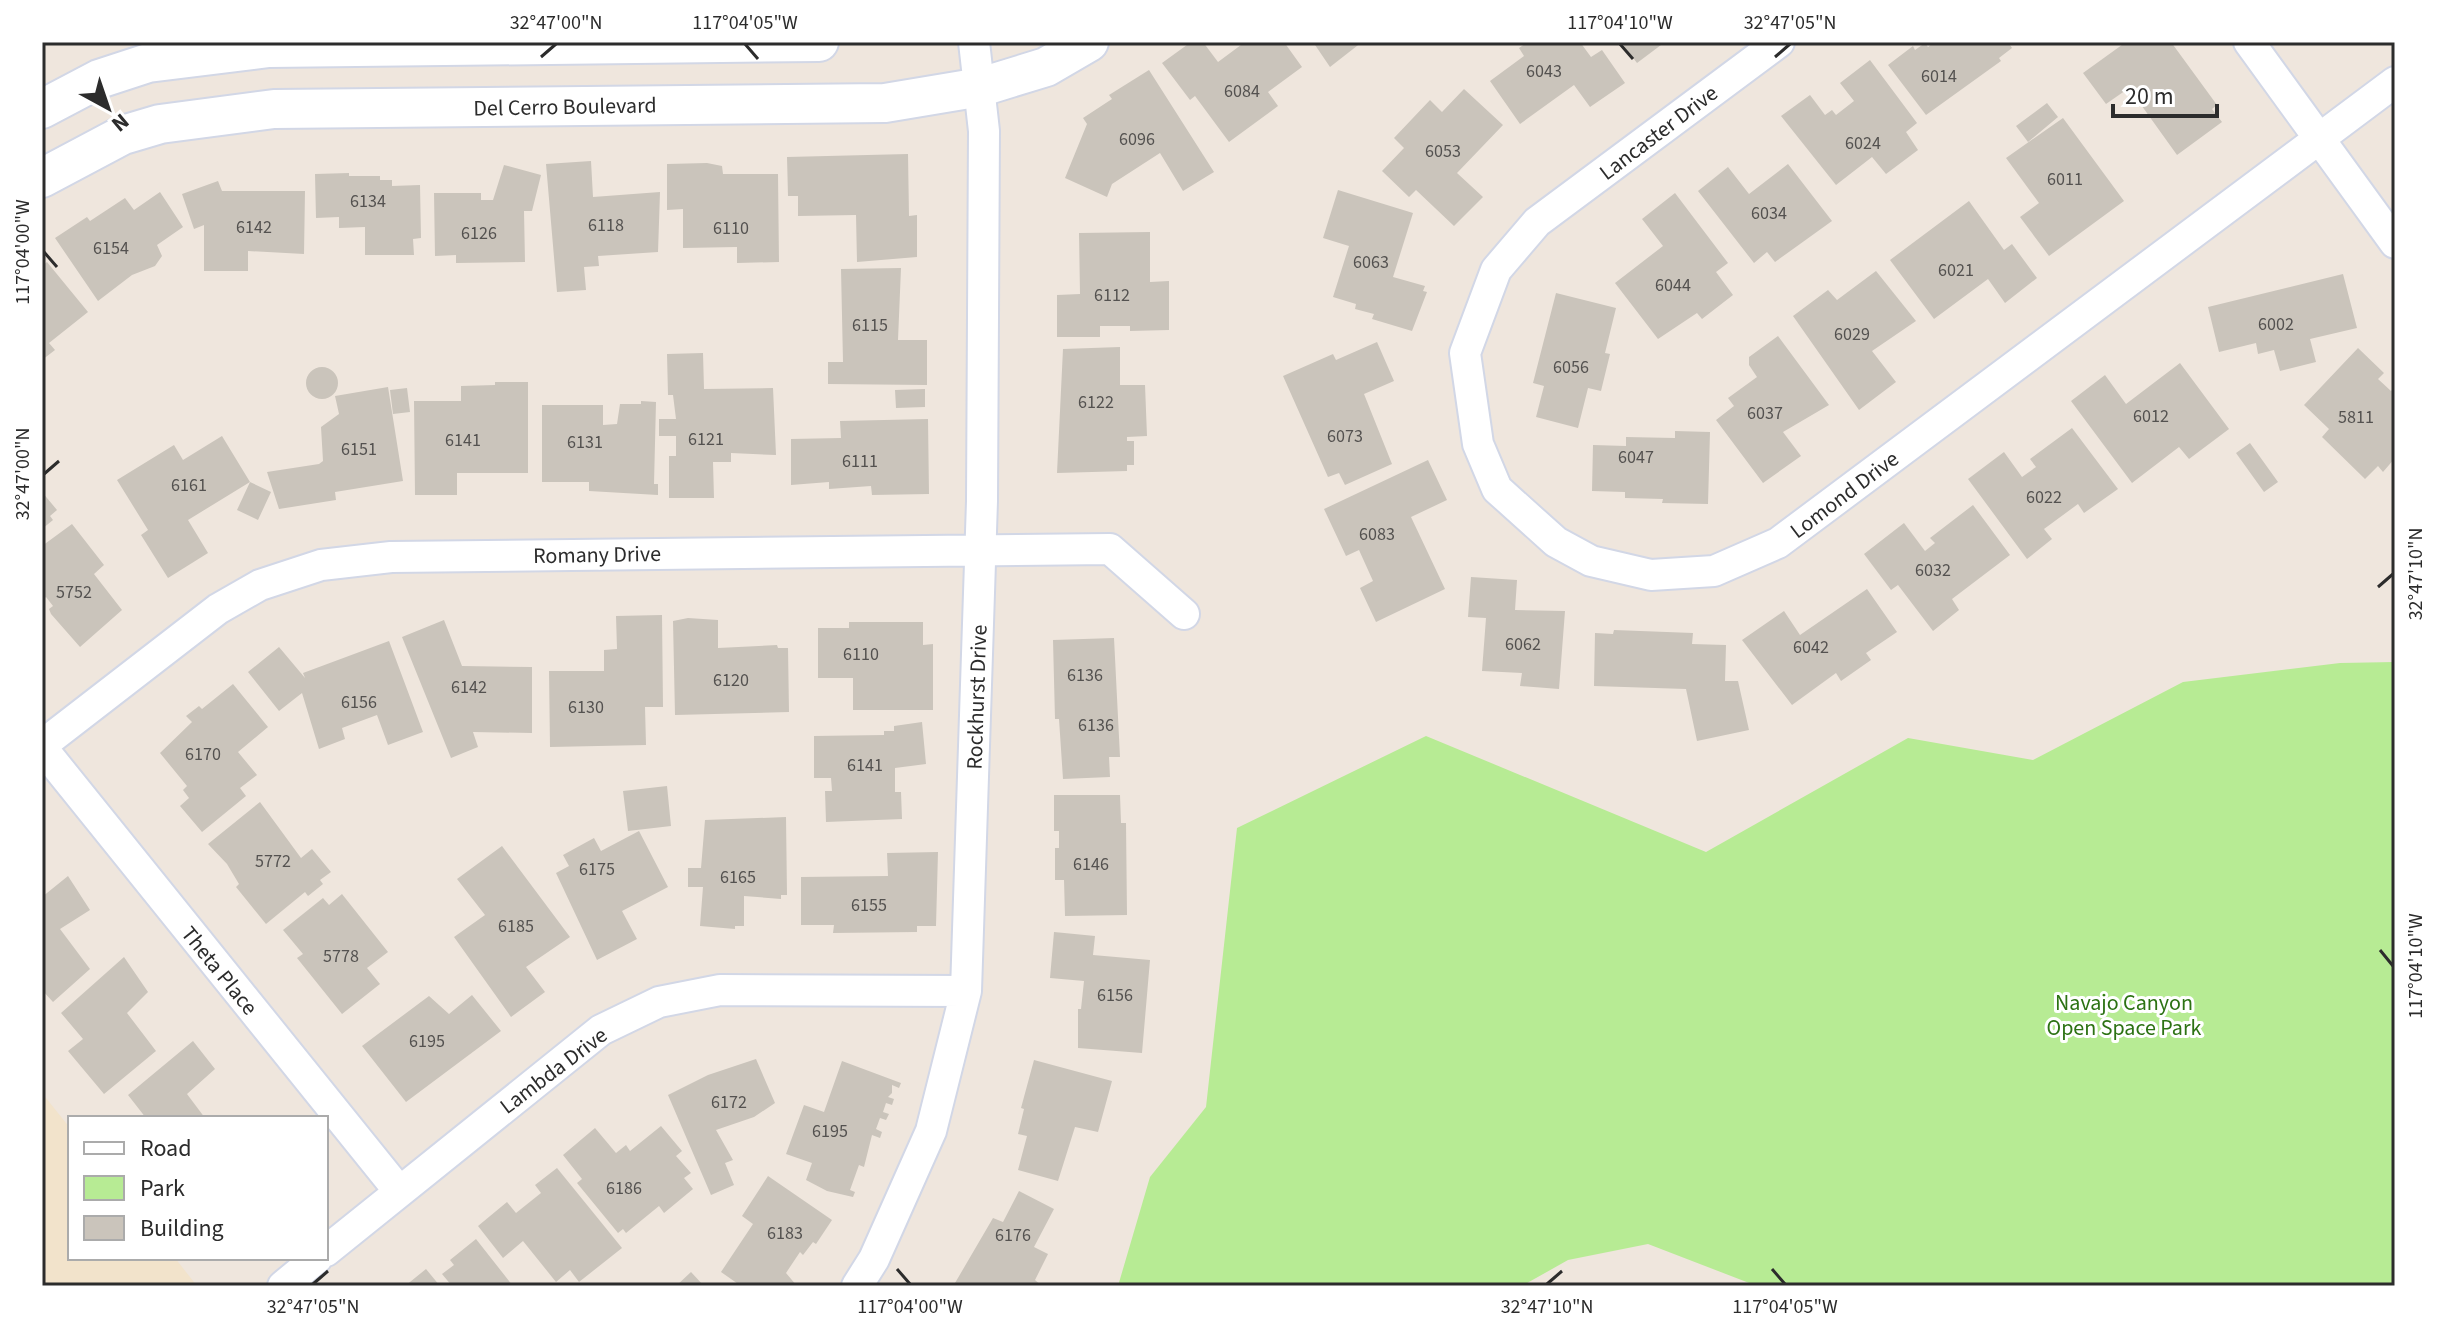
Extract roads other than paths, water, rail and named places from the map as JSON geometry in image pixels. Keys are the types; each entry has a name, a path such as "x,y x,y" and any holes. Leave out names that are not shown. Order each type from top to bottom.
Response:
{"street":[{"path":"42,109 99,79 148,63 269,48 819,42"},
{"name":"Rockhurst Drive","path":"857,1286 874,1259 931,1131 966,991 981,549 981,87 974,42"},
{"name":"Del Cerro Boulevard","path":"42,178 123,135 160,124 274,109 885,103 981,87 1046,67 1089,42"},
{"name":"Lancaster Drive","path":"1537,222 1779,42"},
{"path":"2249,42 2395,243"},
{"name":"Lomond Drive","path":"1537,222 1496,270 1465,353 1478,444 1497,489 1556,542 1591,561 1651,575 1714,571 1778,543 2395,82"},
{"name":"Romany Drive","path":"42,747 218,609 260,585 321,565 391,557 1110,549 1184,614"},
{"name":"Theta Place","path":"42,747 399,1191"},
{"name":"Lambda Drive","path":"328,1249 601,1030 659,1002 720,990 966,991"},
{"path":"283,1286 315,1260"}],"park label":[{"name":"Navajo Canyon Open Space Park","path":"2124,1014"}]}
